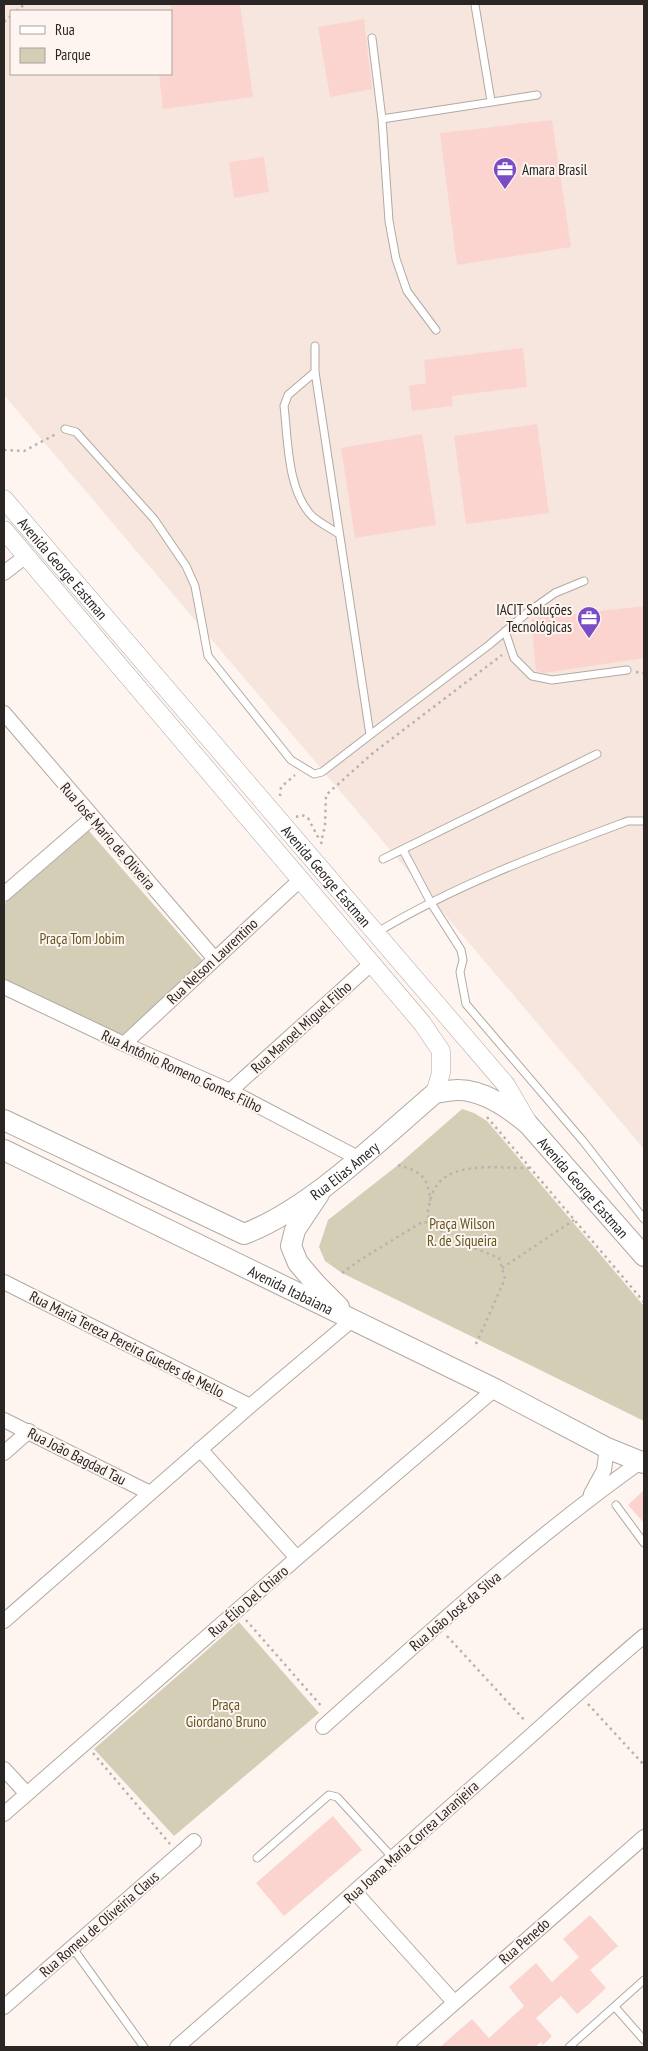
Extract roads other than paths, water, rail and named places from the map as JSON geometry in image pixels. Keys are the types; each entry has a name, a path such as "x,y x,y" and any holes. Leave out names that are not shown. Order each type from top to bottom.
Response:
{"main road":[{"path":"435,1094 458,1090 474,1092 509,1108 528,1124"},
{"name":"Rua Elias Amery","path":"4,1120 244,1234 266,1225 324,1186 435,1094"},
{"name":"Avenida George Eastman","path":"528,1124 644,1256"},
{"name":"Avenida Itabaiana","path":"5,1152 495,1389 607,1448"},
{"path":"324,1186 295,1230 291,1246 298,1263 352,1320"},
{"path":"607,1448 642,1463"}],"street":[{"name":"Avenida George Eastman","path":"4,499 506,1086 528,1124"},
{"name":"Avenida George Eastman","path":"4,530 422,1023 441,1051 441,1073 435,1094"},
{"path":"4,573 26,556"},
{"name":"Rua José Mario de Oliveira","path":"7,723 214,958"},
{"path":"4,894 92,818"},
{"name":"Rua Nelson Laurentino","path":"124,1044 214,958 301,879"},
{"name":"Rua Manoel Miguel Filho","path":"230,1091 372,962"},
{"name":"Rua Antônio Romeno Gomes Filho","path":"4,986 124,1044 230,1091 358,1158"},
{"name":"Rua Maria Tereza Pereira Guedes de Mello","path":"4,1282 250,1406"},
{"path":"4,1621 200,1449 352,1320"},
{"name":"Rua Élio Del Chiaro","path":"4,1814 297,1558 495,1389"},
{"name":"Rua João Bagdad Tau","path":"4,1420 150,1493"},
{"path":"4,1453 29,1431"},
{"name":"Rua João José da Silva","path":"590,1498 604,1470 607,1448"},
{"path":"200,1449 297,1558"},
{"name":"Rua João José da Silva","path":"328,1722 438,1625 590,1498 642,1463"},
{"name":"Rua Joana Maria Correa Laranjeira","path":"177,2047 536,1732 578,1692 644,1636"},
{"path":"4,1769 27,1794"},
{"name":"Rua Penedo","path":"404,2047 644,1837"},
{"name":"Rua Romeu de Oliveiria Claus","path":"4,2007 194,1841"},
{"path":"355,1892 454,2002"}],"lane":[{"path":"475,6 491,101"},
{"path":"372,38 382,119 389,221 396,259 407,290 436,330"},
{"path":"382,119 537,95"},
{"path":"315,346 316,372 370,735"},
{"path":"316,372 288,395 284,406 293,480 300,501 313,517 339,534"},
{"path":"65,429 76,432 154,519 186,566 195,586 208,656 291,760 314,774 322,772 506,631 528,612 555,593 584,581"},
{"path":"506,631 514,658 532,676 552,680 627,670"},
{"path":"383,859 597,754"},
{"path":"376,933 431,902 528,858 628,821 644,821"},
{"path":"403,850 431,902 461,950 463,960 460,972 466,1004 583,1141 644,1219"},
{"path":"616,1504 644,1543"},
{"path":"257,1858 325,1797 334,1795 393,1858"},
{"path":"72,1946 144,2047"},
{"path":"569,2047 644,1980"},
{"path":"615,2007 644,2040"}],"place":[{"name":"Amara Brasil","path":"505,190"},
{"name":"IACIT Soluções Tecnológicas","path":"589,639"}],"park label":[{"name":"Praça Tom Jobim","path":"82,938"},
{"name":"Praça Wilson R. de Siqueira","path":"462,1232"},
{"name":"Praça Giordano Bruno","path":"226,1712"}]}
